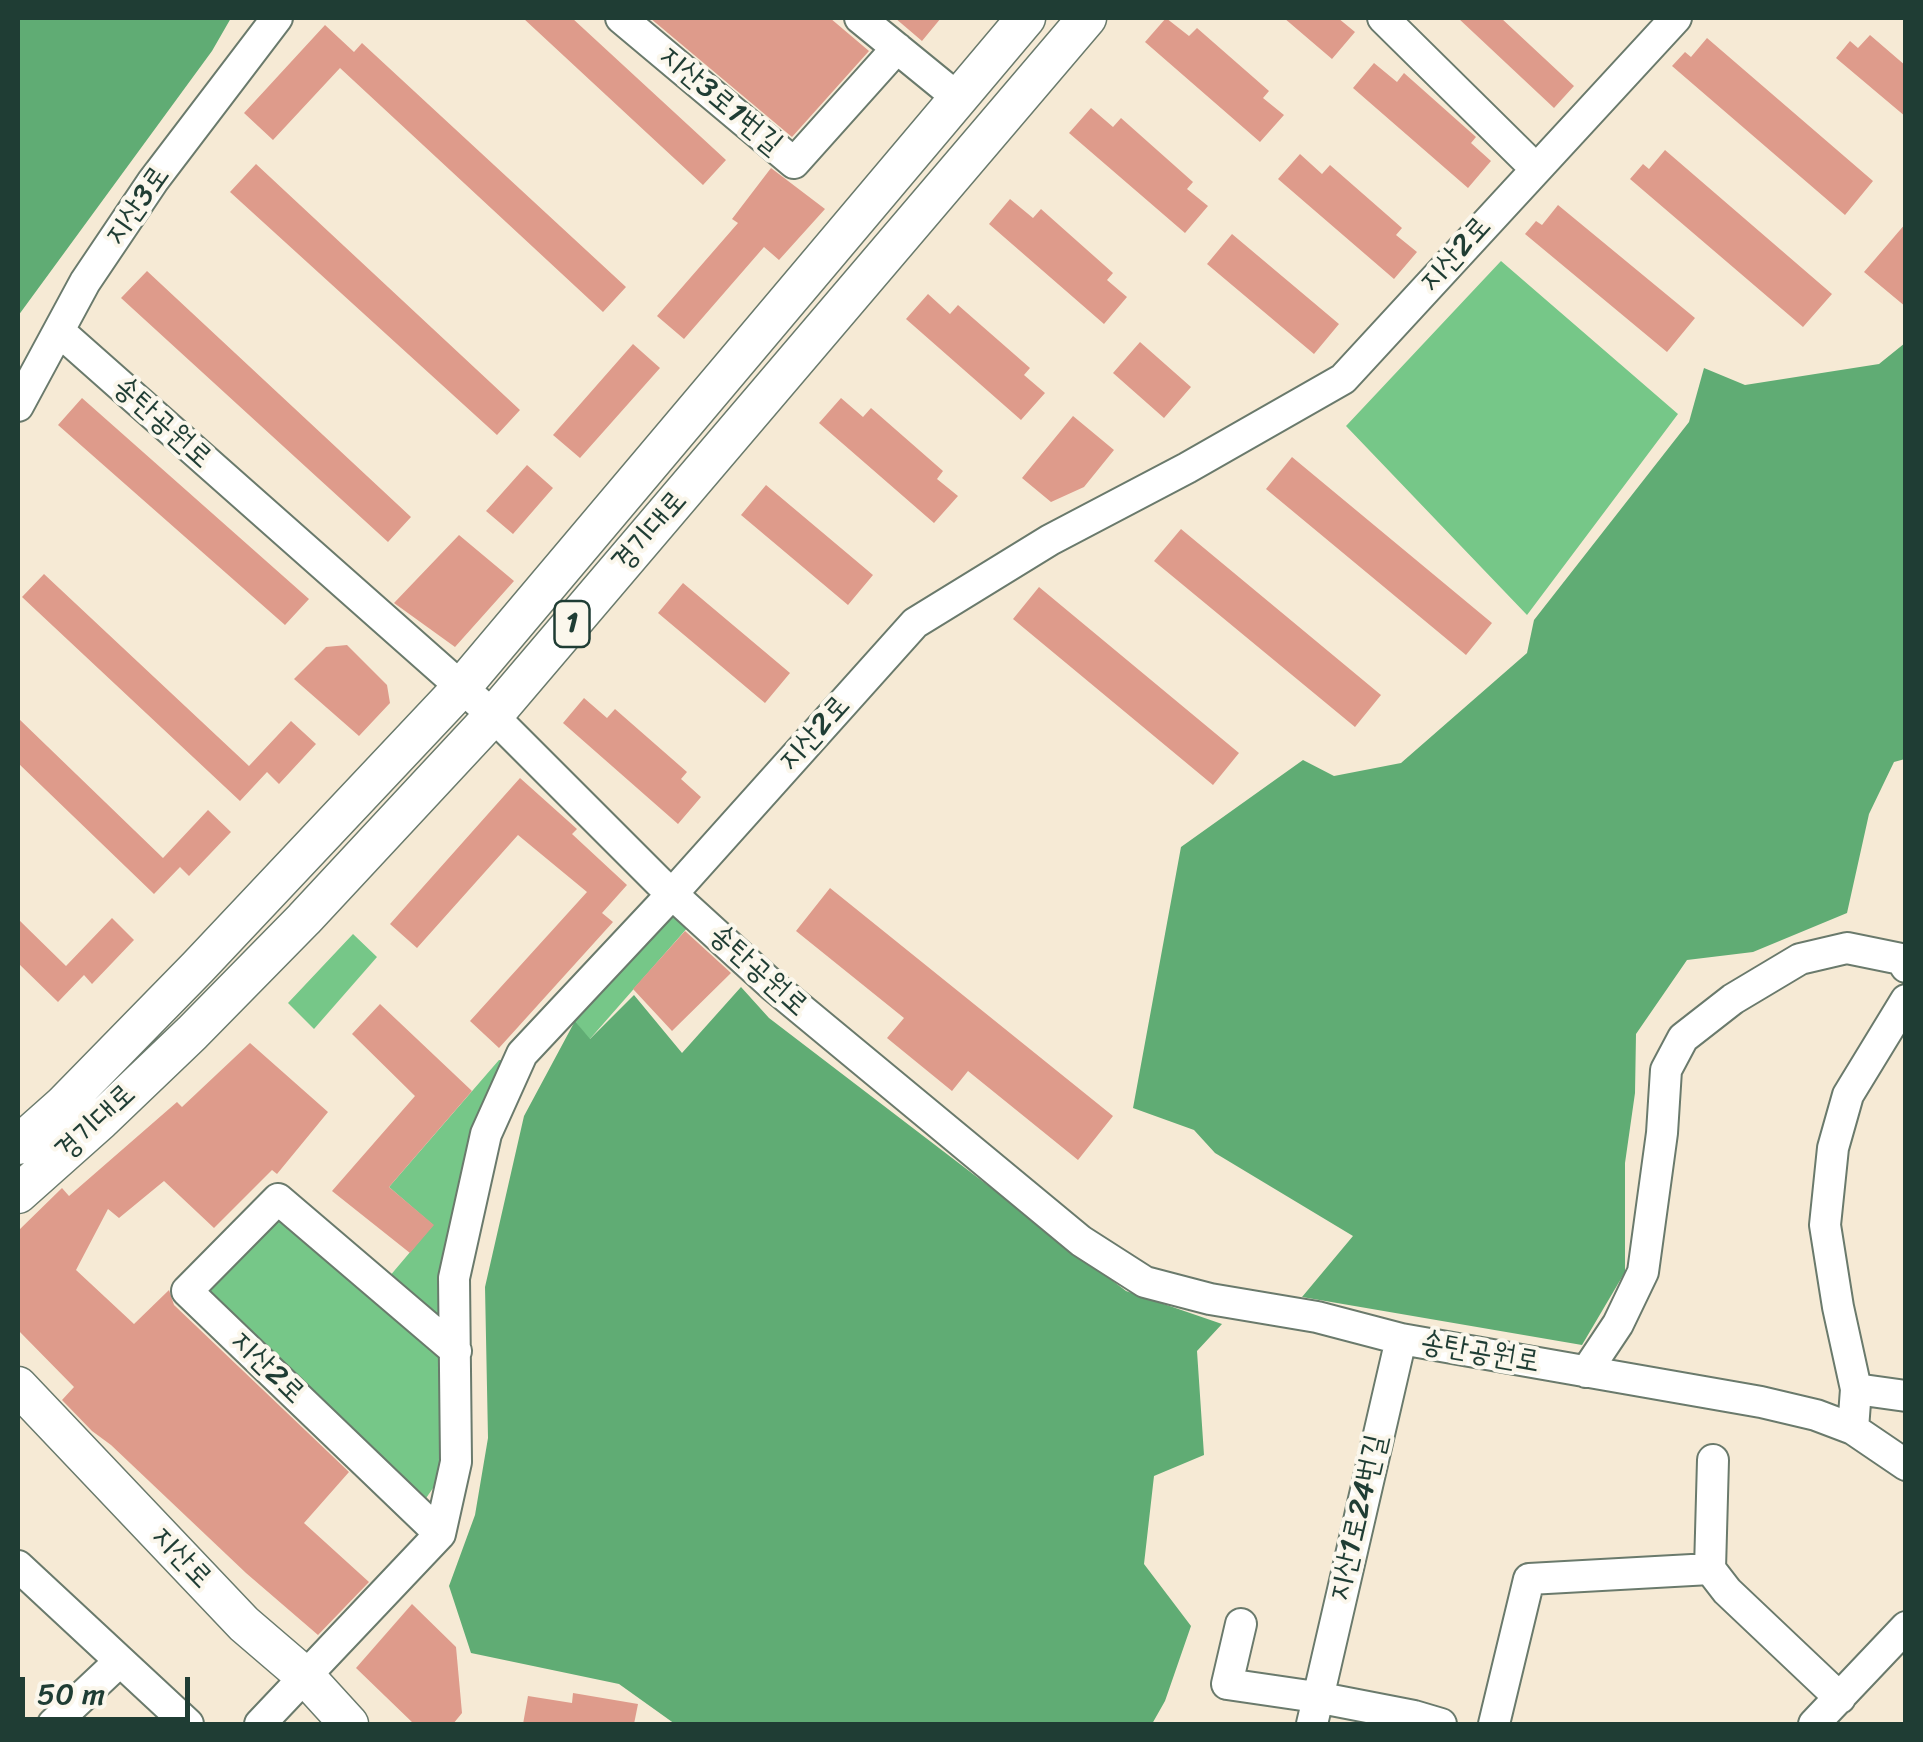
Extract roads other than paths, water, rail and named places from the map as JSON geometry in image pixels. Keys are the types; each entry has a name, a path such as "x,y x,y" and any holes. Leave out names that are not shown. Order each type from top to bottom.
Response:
{"main road":[{"name":"경기대로","path":"18,1145 63,1106 185,981 461,688 1026,18"},
{"name":"경기대로","path":"18,1194 220,1004 492,716 1088,18"},
{"name":"지산로","path":"18,1386 244,1624 307,1678 349,1724"}],"street":[{"name":"지산3로","path":"18,406 86,282 153,181 277,18"},
{"name":"지산3로1번길","path":"621,18 794,163 896,48"},
{"path":"862,18 958,98"},
{"path":"1382,18 1535,168"},
{"name":"지산2로","path":"440,1534 456,1462 454,1278 486,1134 522,1054 672,894 915,623 1050,540 1344,378 1676,18"},
{"name":"송탄공원로","path":"59,331 492,716 672,894 772,986 1082,1241 1145,1282 1210,1300 1317,1318 1401,1339 1761,1402 1852,1429 1906,1465"},
{"path":"1586,1372 1618,1324 1643,1272 1654,1204 1666,1070 1683,1038 1733,999 1800,958 1847,948 1901,960 1906,967"},
{"path":"1852,1429 1856,1389 1825,1225 1833,1148 1848,1095 1906,1000"},
{"name":"지산2로","path":"440,1534 187,1291 278,1199 456,1351"},
{"name":"지산1로24번길","path":"1314,1711 1401,1339"},
{"path":"1856,1389 1906,1396"},
{"path":"1713,1460 1710,1569 1727,1592 1840,1698"},
{"path":"260,1724 440,1534"},
{"path":"18,1566 188,1724"},
{"path":"1494,1724 1529,1578 1710,1569"},
{"path":"1240,1624 1227,1684 1314,1711 1428,1720"},
{"path":"1814,1724 1906,1627"},
{"path":"52,1724 120,1662"}]}
